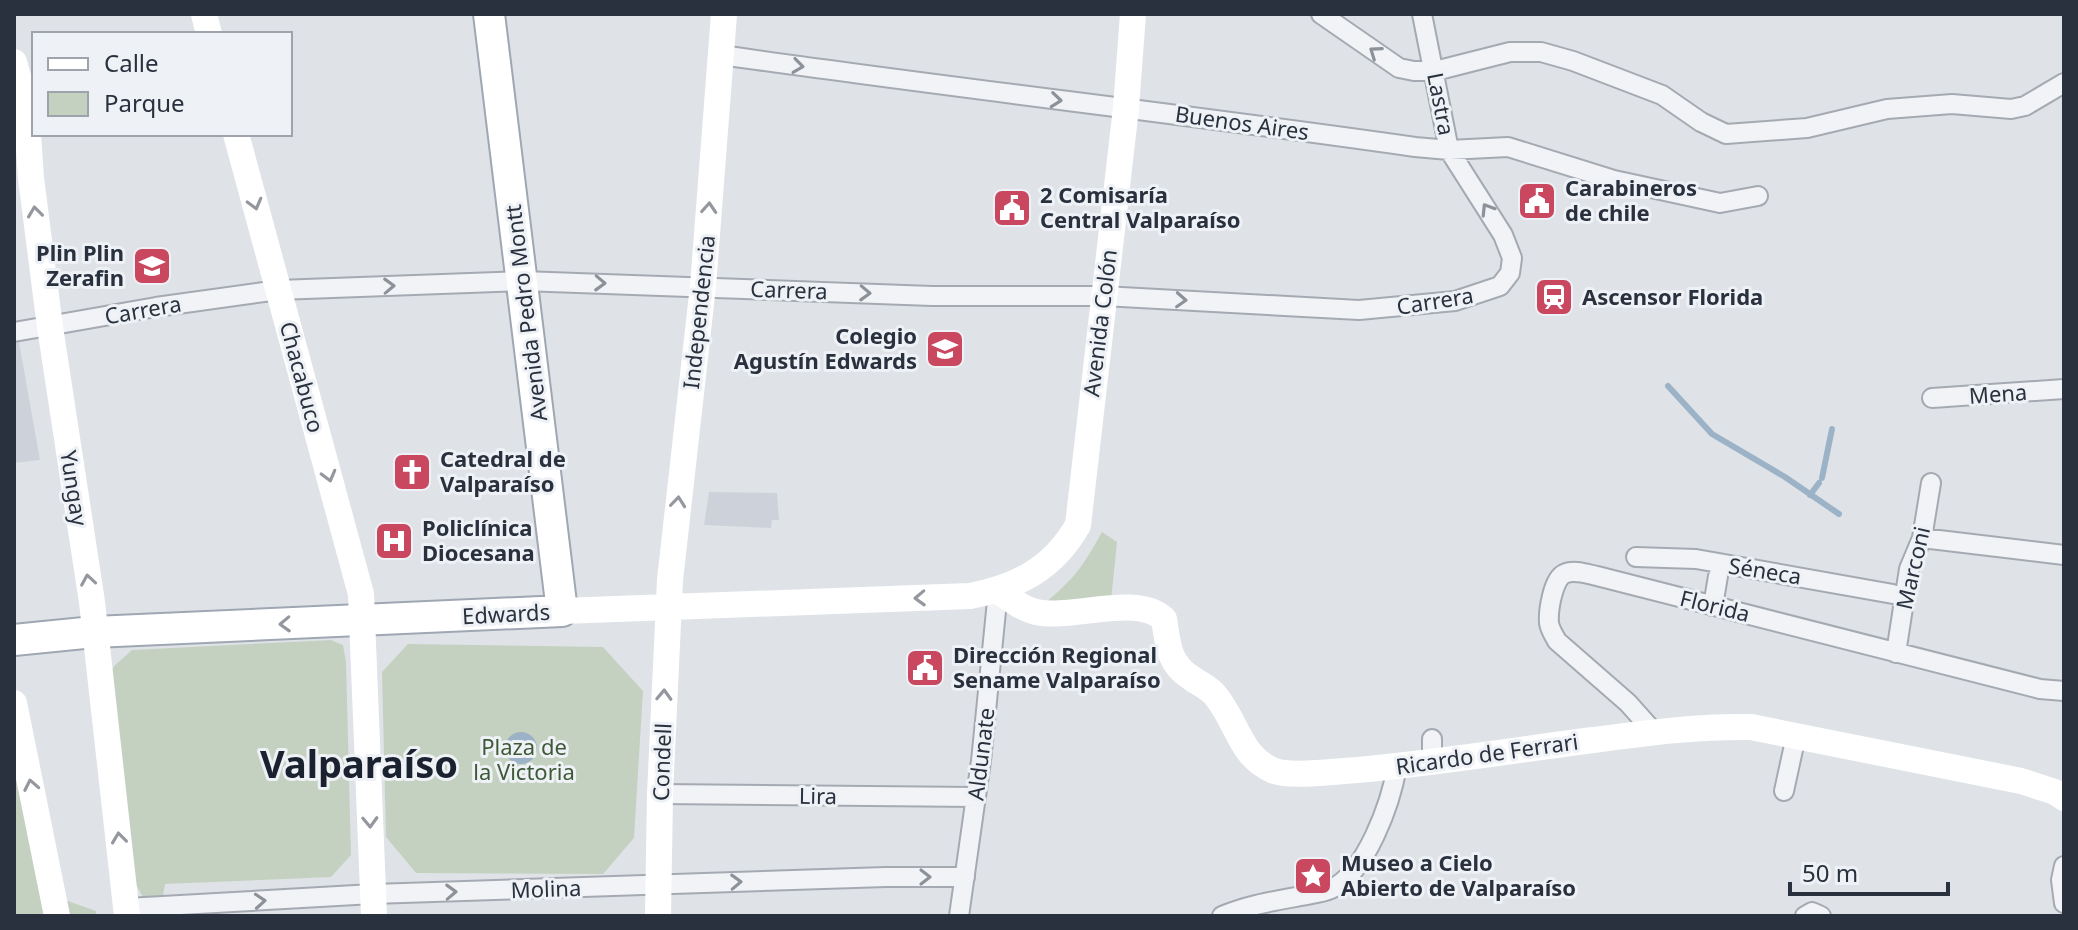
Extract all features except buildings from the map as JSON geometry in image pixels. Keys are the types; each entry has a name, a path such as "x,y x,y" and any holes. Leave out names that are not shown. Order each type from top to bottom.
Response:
{"main road":[{"name":"Avenida Pedro Montt","path":"489,14 562,611"},
{"name":"Edwards","path":"14,640 94,632 562,611"}],"street":[{"name":"Independencia","path":"668,609 703,286 724,14"},
{"name":"Avenida Colón","path":"998,591 1019,583 1050,561 1067,544 1078,525 1126,108 1133,14"},
{"path":"1321,14 1399,68 1435,71 1510,52 1541,52 1662,95 1701,122 1726,134 1807,128 1887,109 1952,104 2011,109 2025,106 2064,83"},
{"name":"Lastra","path":"1422,14 1449,150 1503,235 1512,258 1510,273"},
{"name":"Buenos Aires","path":"721,55 1415,147 1449,150 1508,147 1614,180 1720,203 1758,196"},
{"name":"Yungay","path":"14,62 26,106 31,178 94,632 127,912"},
{"name":"Chacabuco","path":"237,136 361,594 373,905"},
{"name":"Carrera","path":"14,332 278,290 522,281 932,296 1103,296 1359,310 1455,301 1500,286 1510,273"},
{"name":"Mena","path":"1932,398 2064,389"},
{"name":"Marconi","path":"1896,653 1909,569 1922,538 1931,483"},
{"path":"1922,538 2064,555"},
{"name":"Séneca","path":"1636,557 1696,559 1893,594"},
{"name":"Florida","path":"1653,731 1619,694 1557,641 1549,618 1559,577 1573,572 1597,576 2040,689 2064,691"},
{"path":"1713,606 1718,576"},
{"name":"Edwards","path":"562,611 970,596 998,591"},
{"name":"Ricardo de Ferrari","path":"998,591 1031,611 1045,613 1107,609 1147,609 1155,612 1164,619 1166,644 1174,663 1182,672 1213,692 1227,711 1242,745 1256,761 1276,773 1323,773 1397,766 1432,750 1707,726 1751,727 2021,781 2064,798"},
{"name":"Aldunate","path":"959,916 976,797 998,591"},
{"name":"Condell","path":"658,916 668,609"},
{"path":"14,703 57,916"},
{"path":"1784,791 1796,736"},
{"path":"1222,916 1251,905 1329,890 1345,880 1366,851 1387,807 1397,766"},
{"name":"Lira","path":"660,794 976,797"},
{"path":"2064,866 2061,880 2064,903"},
{"name":"Molina","path":"127,912 373,905 659,885 965,877"}],"shaded area":[{"path":"19,342 40,460 14,463 14,343"},
{"path":"709,492 777,493 779,520 772,520 771,528 704,525"}],"green space":[{"path":"1102,532 1117,542 1111,601 1039,608 1075,574"},
{"path":"331,640 343,645 346,662 351,855 331,877 165,884 163,896 143,897 134,881 108,681 114,666 132,650"},
{"name":"Plaza de la Victoria","path":"408,644 603,647 643,691 634,838 603,874 416,873 386,837 382,672"},
{"path":"14,770 46,916 14,916"},
{"path":"65,900 96,911 96,916 68,916"}],"water":[{"path":"521,732 532,737 537,748 532,759 521,764 510,759 505,748 510,737"}],"waterway":[{"path":"1668,386 1712,434 1785,477 1839,514"},
{"path":"1822,478 1832,429"},
{"path":"1810,495 1819,483"}],"place":[{"name":"Carabineros de chile","path":"1537,201"},
{"name":"2 Comisaría Central Valparaíso","path":"1012,208"},
{"name":"Plin Plin Zerafin","path":"152,266"},
{"name":"Ascensor Florida","path":"1554,297"},
{"name":"Colegio Agustín Edwards","path":"945,349"},
{"name":"Catedral de Valparaíso","path":"412,472"},
{"name":"Policlínica Diocesana","path":"394,541"},
{"name":"Dirección Regional Sename Valparaíso","path":"925,668"},
{"name":"Museo a Cielo Abierto de Valparaíso","path":"1313,876"}],"district":[{"name":"Valparaíso","path":"359,765"}]}
